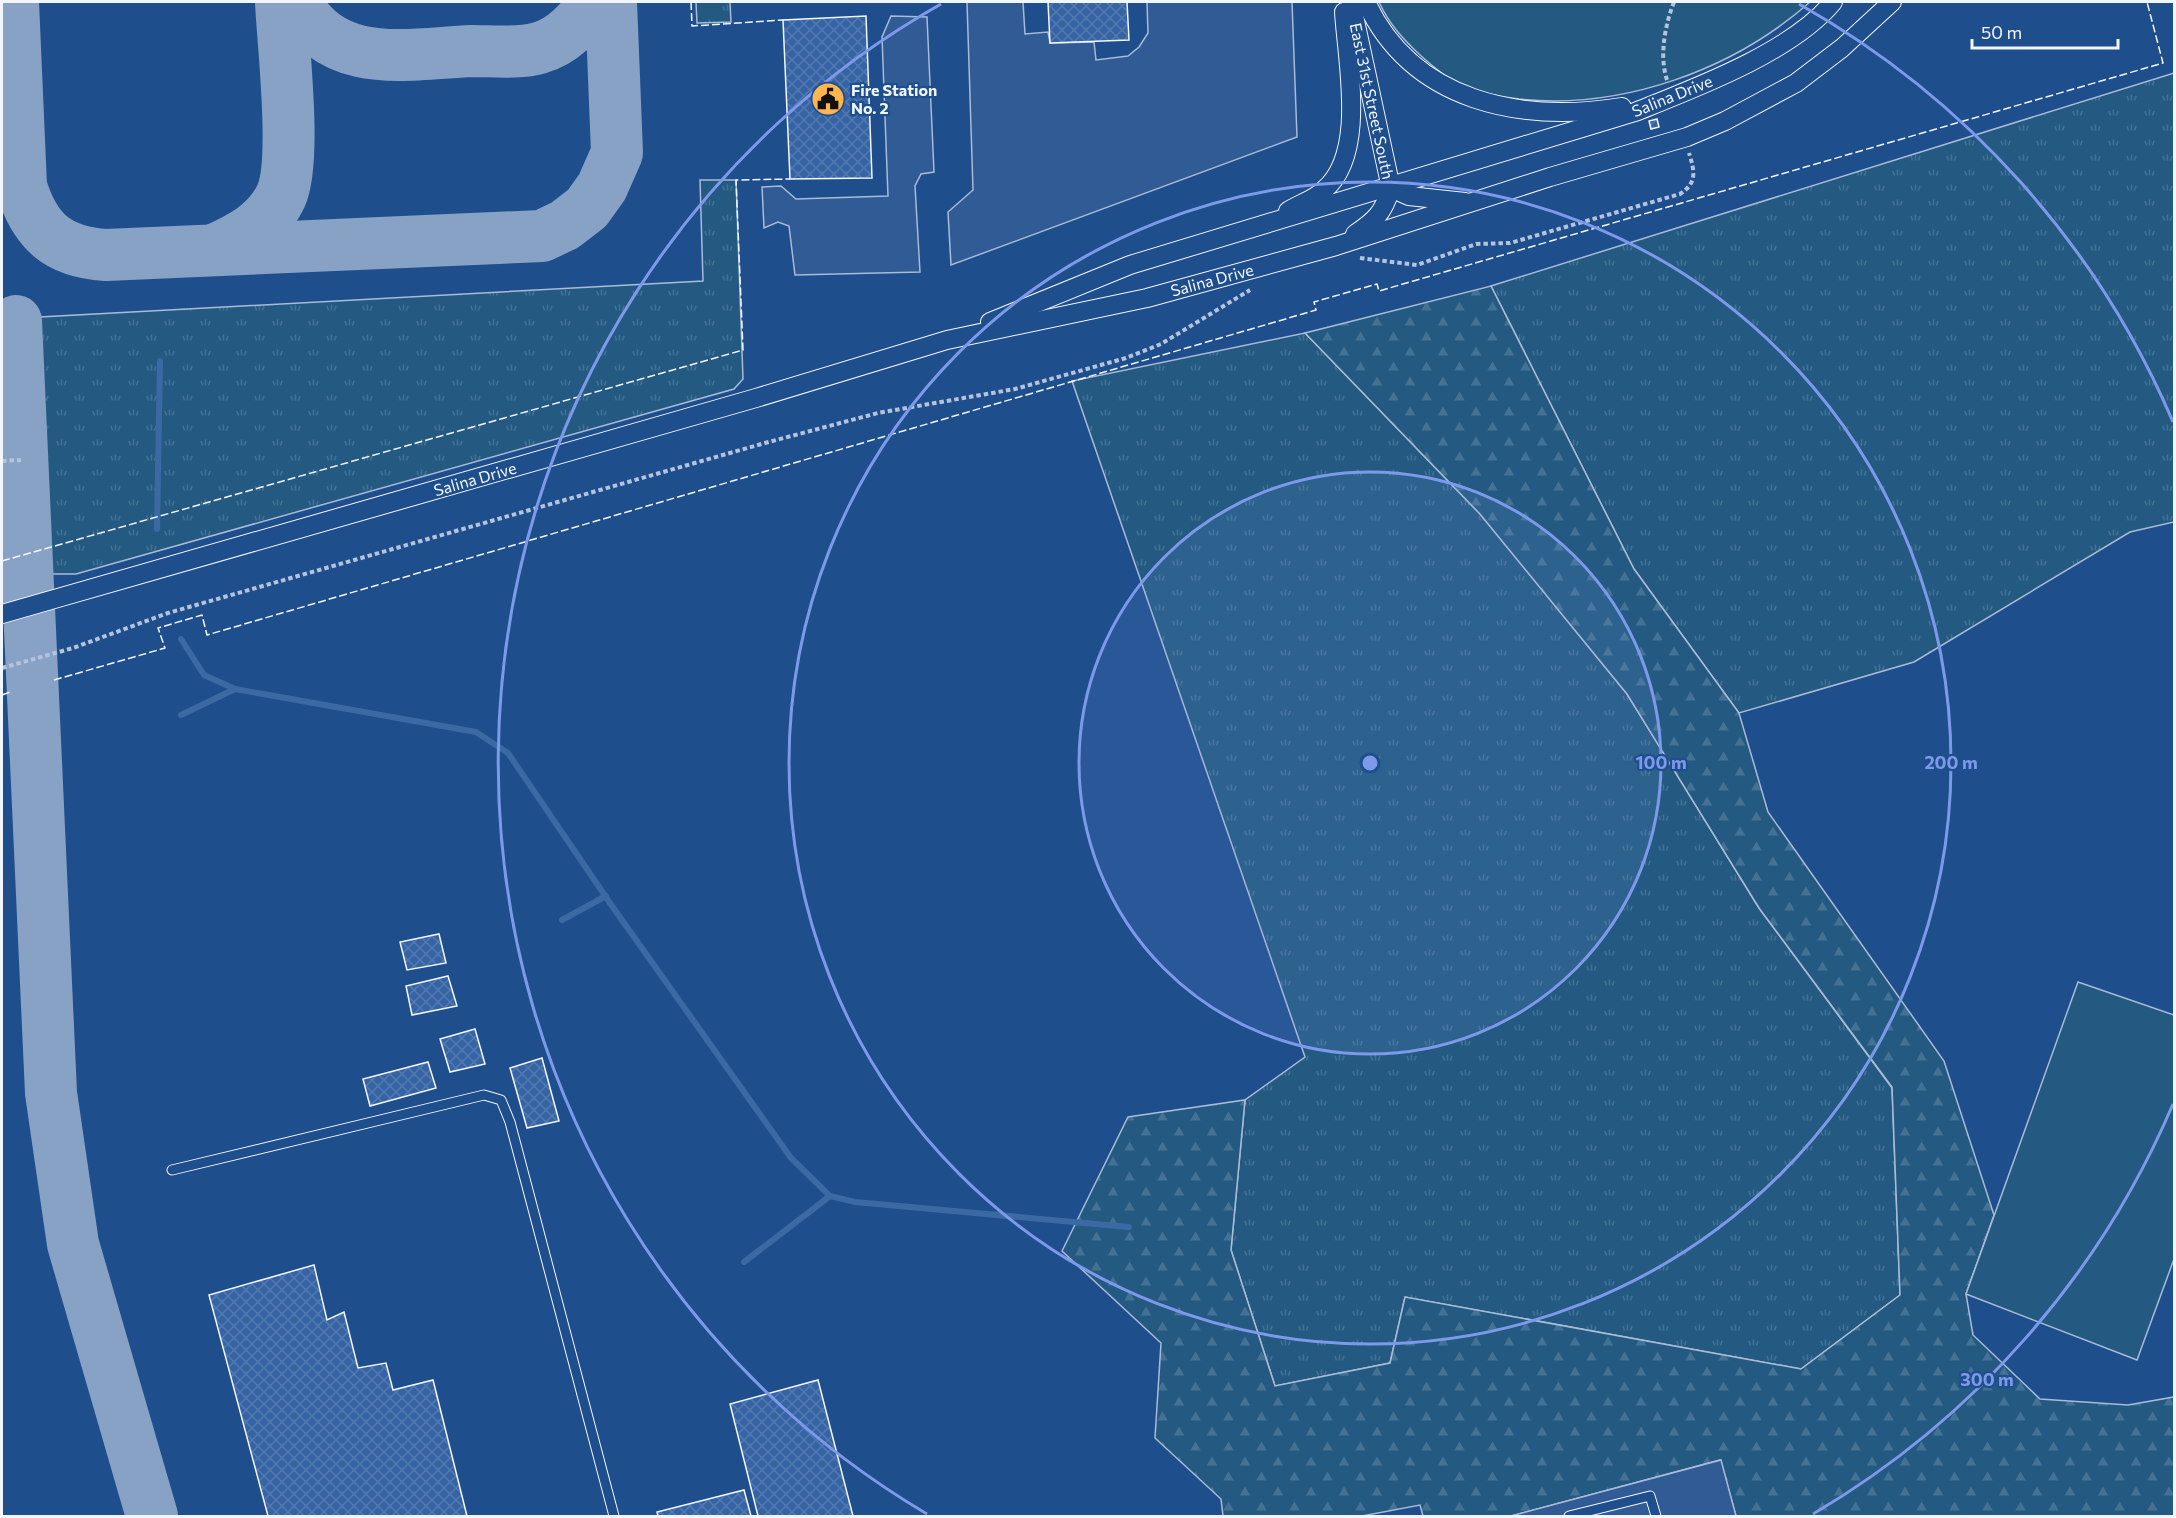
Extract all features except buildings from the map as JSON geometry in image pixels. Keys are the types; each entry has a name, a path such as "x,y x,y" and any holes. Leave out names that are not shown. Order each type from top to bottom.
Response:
{"street":[{"name":"Salina Drive","path":"1259,227 1325,190 1346,160 1351,127 1343,2"},
{"name":"East 31st Street South","path":"1336,246 1371,224 1385,209 1391,188 1351,2"},
{"name":"East 31st Street South","path":"1366,2 1374,20 1396,47 1438,83 1466,97 1496,106 1544,113 1601,111 1667,99"},
{"name":"Salina Drive","path":"947,340 1130,265 1391,188 1635,112 1702,86 1779,47 1833,2"},
{"name":"Salina Drive","path":"2,614 756,398 947,340 1147,298 1336,246 1684,138 1725,121 1796,82 1842,48 1892,2"},
{"name":"Salina Drive","path":"1391,188 1408,196 1472,202"}],"lane":[{"path":"172,1170 484,1095 501,1100 510,1122 614,1516"},
{"path":"1569,1516 1650,1496 1656,1516"}],"path":[{"path":"1667,99 1663,68 1664,47 1674,2"},
{"path":"1352,257 1417,265 1476,243 1510,243 1680,194 1691,187 1694,179 1684,138"},
{"path":"2,668 73,648 168,613 754,446 878,413 1015,389 1126,357 1161,344 1256,288"},
{"path":"2,461 21,460"}],"green space":[{"path":"696,2 730,2 731,22 697,23"},
{"path":"1379,2 1810,2 1780,26 1747,47 1674,80 1636,91 1597,98 1558,101 1495,95 1457,83 1433,66 1408,43 1392,24"},
{"path":"2174,73 2174,522 2130,532 1914,662 1739,713 1634,569 1491,286"},
{"path":"700,180 736,180 743,379 734,389 76,574 50,574 40,317 703,281"},
{"path":"1491,286 1634,569 1739,713 1768,812 1944,1061 1994,1215 1966,1294 1973,1335 2040,1399 2128,1405 2174,1397 2174,1516 1736,1516 1720,1460 1511,1516 1423,1516 1420,1505 1362,1516 1223,1516 1221,1499 1155,1438 1161,1343 1062,1251 1128,1117 1245,1100 1231,1250 1275,1386 1390,1363 1405,1297 1801,1369 1900,1295 1892,1087 1759,908 1627,694 1480,514 1305,333"},
{"path":"1305,333 1480,514 1627,694 1759,908 1892,1088 1900,1295 1801,1369 1405,1297 1390,1363 1275,1386 1231,1250 1245,1100 1305,1057 1072,381"},
{"path":"2078,982 2174,1015 2174,1259 2137,1360 1966,1294"}],"shaded area":[{"path":"967,2 1023,2 1025,34 1048,32 1050,43 1094,42 1096,60 1128,56 1139,47 1148,33 1147,2 1292,2 1297,137 951,265 948,212 973,190"},
{"path":"891,16 927,17 934,172 921,174 915,186 920,272 795,275 789,226 778,222 764,228 762,187 781,186 796,199 888,196 882,37"},
{"path":"1721,1460 1736,1516 1511,1516"}],"waterway":[{"path":"157,529 160,361"},
{"path":"181,639 204,675 235,689 476,732 508,753 612,906 791,1158 830,1196 855,1202 1129,1227"},
{"path":"181,715 235,689"},
{"path":"562,920 606,896"},
{"path":"744,1262 830,1196"}],"taxiway":[{"path":"13,2 21,186 33,216 51,237 74,249 106,255 542,236 565,225 587,208 602,187 617,153 611,2"},
{"path":"214,250 244,235 269,215 281,196 286,179 289,131 281,2"},
{"path":"296,2 311,24 330,39 350,49 373,54 396,55 471,51 514,52 539,48 556,41 571,30 594,2"},
{"path":"16,321 51,1093 73,1244 152,1516"}],"fence":[{"path":"691,2 692,26 783,20"},
{"path":"54,680 165,648 158,628 202,615 207,635 1316,310 1314,302 1377,284 1379,291 2163,63 2147,2"},
{"path":"2,561 743,350 736,180 790,179"},
{"path":"2,695 10,692"}],"place":[{"name":"Fire Station No. 2","path":"828,99"}]}
